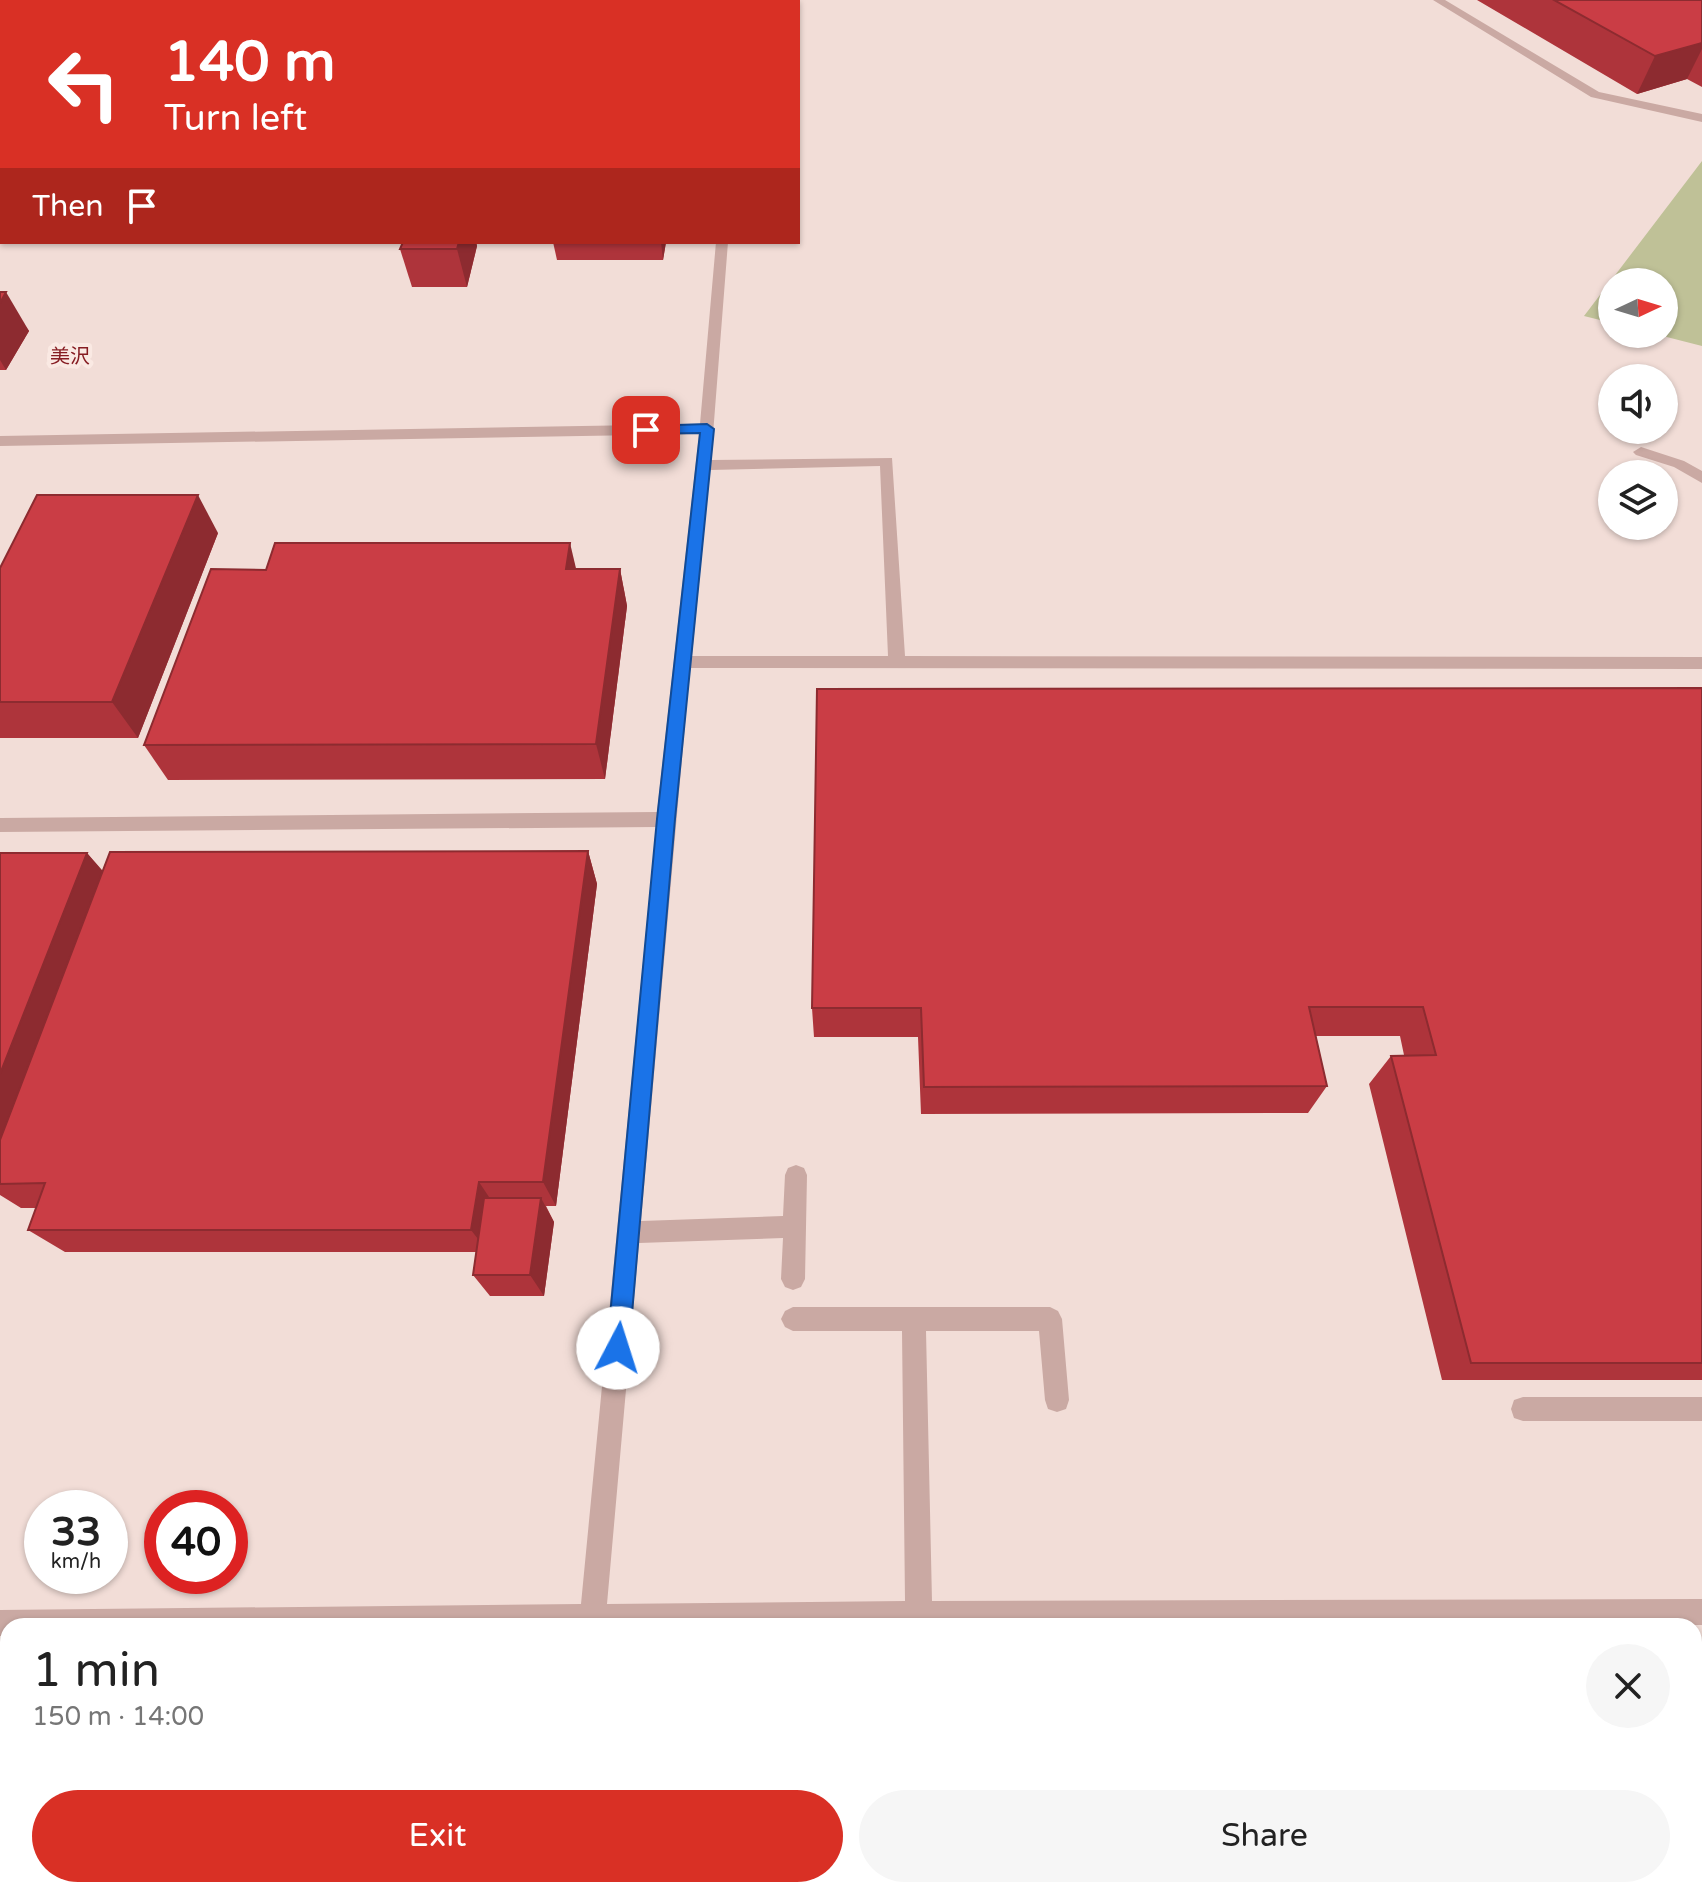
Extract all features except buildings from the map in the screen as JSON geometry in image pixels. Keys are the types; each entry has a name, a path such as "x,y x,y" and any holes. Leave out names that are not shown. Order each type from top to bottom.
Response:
{"street":[{"path":"1438,0 1595,95 1702,118"},
{"path":"592,1618 666,819 704,465 722,244"},
{"path":"0,441 707,429"},
{"path":"1641,452 1679,464 1702,478"},
{"path":"704,465 887,461 897,662"},
{"path":"683,662 1702,663"},
{"path":"0,825 666,819"},
{"path":"793,1279 796,1175"},
{"path":"628,1232 794,1227"},
{"path":"793,1319 1050,1319 1057,1400"},
{"path":"914,1319 919,1618"},
{"path":"1523,1409 1702,1409"},
{"path":"1115,1618 1702,1612"}],"green space":[{"path":"1702,161 1702,346 1678,340 1678,268 1621,268"},
{"path":"1598,298 1598,320 1584,316"}],"district":[{"name":"美沢","path":"70,357"}],"route":[{"path":"618,1348 666,819 707,429 646,430"}]}
